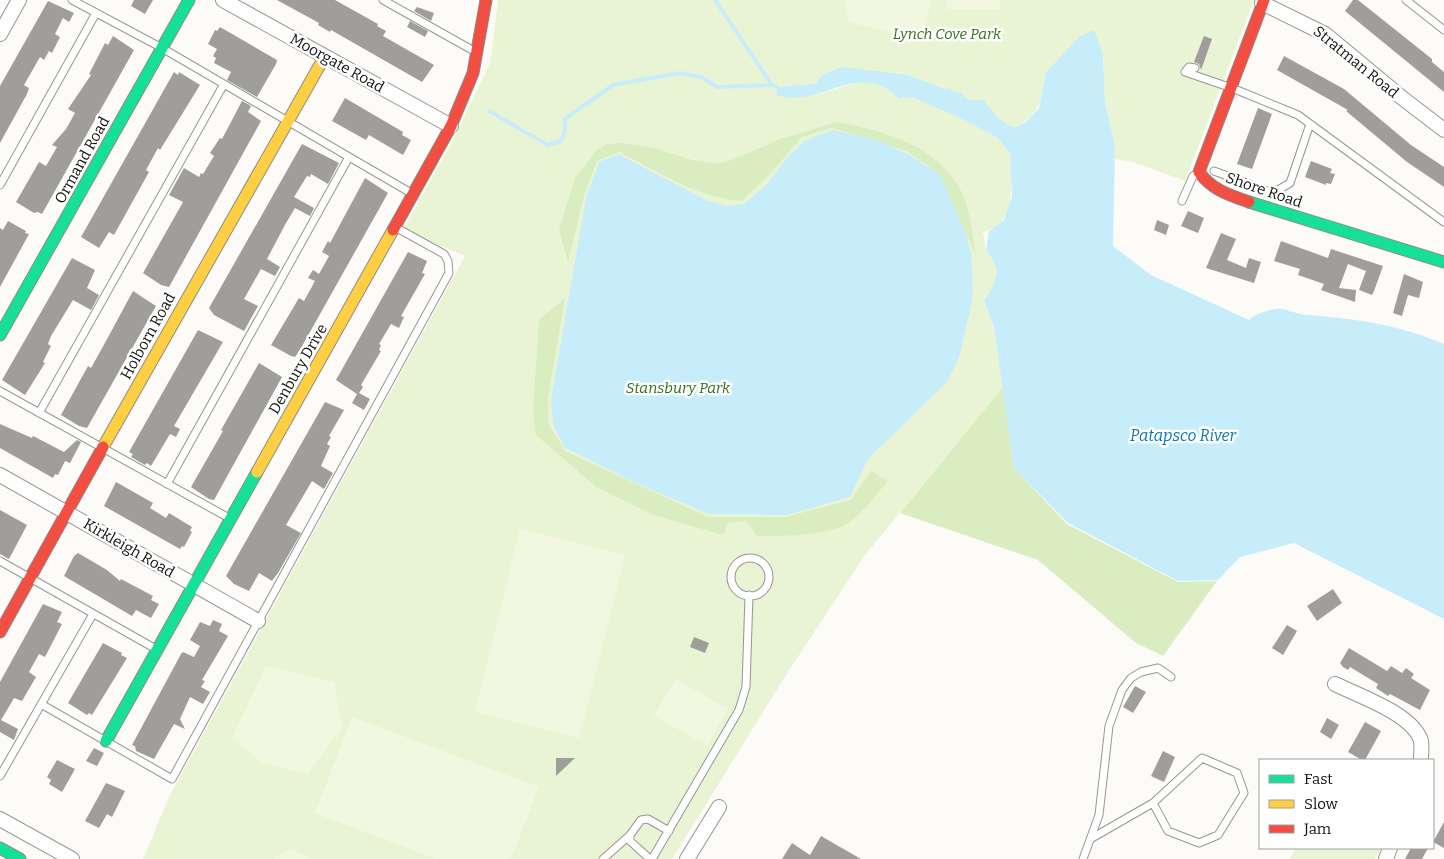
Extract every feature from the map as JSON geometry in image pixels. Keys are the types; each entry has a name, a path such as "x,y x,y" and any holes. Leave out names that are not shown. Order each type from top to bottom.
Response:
{"street":[{"path":"0,34 19,0"},
{"name":"Ormand Road","path":"0,335 189,0"},
{"name":"Moorgate Road","path":"223,0 451,126"},
{"name":"Denbury Drive","path":"106,741 229,518 451,126 468,86 477,53 486,0"},
{"path":"1199,172 1263,2"},
{"name":"Stratman Road","path":"1263,2 1325,34 1400,97 1444,130"},
{"name":"Holborn Road","path":"0,632 325,56"},
{"name":"Shore Road","path":"1199,172 1206,183 1218,191 1444,262"},
{"name":"Kirkleigh Road","path":"0,475 258,621"},
{"path":"1335,684 1398,715 1414,728 1421,742 1422,759"},
{"path":"687,859 719,807"},
{"path":"0,819 72,859"},
{"path":"0,848 20,859"}],"lane":[{"path":"72,0 162,48 413,194"},
{"path":"383,0 477,53"},
{"path":"1406,0 1444,30"},
{"path":"0,185 96,13"},
{"path":"1195,68 1189,68 1185,72 1232,88 1298,115 1444,222"},
{"path":"39,413 224,84"},
{"path":"1214,171 1273,193 1290,183 1310,124"},
{"path":"167,484 349,157"},
{"path":"1182,201 1193,176 1199,172"},
{"path":"41,704 172,779 449,273 448,262 444,254 395,227"},
{"path":"0,392 229,518"},
{"path":"753,558 764,564 768,571 768,579 766,586 760,592 749,595 738,591 731,577 733,569 738,562 753,558"},
{"path":"0,562 156,649"},
{"path":"630,835 630,841 651,859 739,710 746,687 749,595"},
{"path":"0,776 93,614"},
{"path":"1084,859 1099,816 1110,726 1122,690 1131,678 1141,672 1158,668 1172,677"},
{"path":"1092,838 1152,803 1202,758 1237,773 1244,793 1218,835 1199,843 1168,831 1152,803"},
{"path":"603,859 630,835 641,820 648,819 669,831"}],"green space":[{"name":"Stansbury Park","path":"498,0 1254,0 1185,181 1133,162 1115,159 1115,145 1105,103 1103,54 1047,72 1039,104 1035,111 1031,117 1015,127 1007,125 995,116 988,106 976,99 966,100 954,92 908,75 801,87 777,87 776,95 806,95 823,93 862,82 880,85 899,99 912,97 958,117 998,138 1010,154 1010,200 1002,221 994,228 983,232 986,250 995,262 997,280 984,302 994,327 1003,387 865,555 786,675 672,859 143,859 170,795 465,256 403,230 451,144 490,63"},
{"path":"845,0 931,0 924,33 912,38 849,22"},
{"path":"947,0 1000,0 1000,9 947,9"},
{"path":"837,122 895,137 931,156 946,169 958,184 966,203 976,255 937,172 907,151 832,128 802,137 769,175 742,201 709,195 664,176 619,152 597,161 584,196 568,262 559,230 575,178 597,150 607,144 622,143 654,148 692,160 717,164 732,160 780,139"},
{"path":"565,298 548,398 549,424 565,451 708,517 785,517 851,500 871,471 888,481 865,508 845,525 818,533 777,536 757,536 746,521 728,523 723,535 654,515 596,487 536,435 533,411 539,320"},
{"path":"1003,387 1014,468 1067,524 1178,582 1217,581 1163,656 1136,643 1038,560 900,513"},
{"path":"520,529 625,555 579,738 475,712"},
{"path":"266,666 334,682 342,728 307,774 263,763 232,738"},
{"path":"676,679 728,709 707,745 654,716"},
{"path":"352,717 539,787 511,859 436,859 315,813"},
{"path":"291,849 313,859 274,859"},
{"path":"1295,849 1380,849 1375,859 1290,859"}],"water":[{"name":"Patapsco River","path":"1094,30 1103,54 1105,103 1115,145 1113,246 1151,275 1249,320 1265,312 1284,309 1306,315 1359,320 1394,327 1444,344 1444,619 1294,543 1240,557 1218,580 1178,581 1068,523 1014,468 994,327 984,301 996,276 995,264 986,250 989,231 1004,220 1012,196 1010,154 998,138 958,117 912,97 899,99 884,87 869,83 854,83 808,96 792,98 776,95 777,87 816,84 821,76 841,67 908,75 945,89 950,88 954,92 962,93 966,99 983,100 1000,120 1015,127 1026,122 1039,108 1046,72 1080,36"},
{"path":"832,130 877,140 911,156 940,174 966,234 971,254 973,279 972,303 958,361 947,382 868,459 850,497 787,515 709,514 636,483 565,448 553,425 551,399 586,198 599,162 618,154 708,201 728,206 744,204 767,184 786,159 804,141"}],"building":[{"path":"134,0 153,0 145,14 131,6"},
{"path":"277,0 335,0 378,24 377,26 386,31 383,36 434,65 422,82 331,30 330,32 318,25 319,23"},
{"path":"1353,0 1358,0 1432,59 1432,62 1444,72 1444,92 1345,11"},
{"path":"48,1 74,13 69,22 63,18 55,34 60,37 52,53 49,51 44,60 40,57 24,85 29,88 27,94 0,143 0,86"},
{"path":"417,7 434,13 431,21 414,11"},
{"path":"410,21 428,31 425,37 407,27"},
{"path":"220,27 277,60 257,97 227,80 231,72 214,63 216,58 213,56 217,49 208,44 215,30 217,31"},
{"path":"113,36 134,50 42,214 34,213 16,202 39,162 46,166 57,147 52,145 66,129 75,113 68,109 91,75 89,74 105,43 108,45"},
{"path":"1204,36 1212,39 1201,70 1199,64 1194,62"},
{"path":"1284,56 1344,89 1411,145 1444,167 1444,187 1407,162 1346,111 1348,110 1277,70"},
{"path":"174,72 178,75 179,72 200,85 160,150 158,148 146,170 149,172 114,235 109,232 99,248 81,237"},
{"path":"345,98 403,132 402,135 411,140 403,155 369,135 366,140 332,121"},
{"path":"242,101 251,106 248,112 261,121 169,287 161,285 143,273 183,202 169,195 184,168 199,177 201,173 203,174 214,156 210,153 220,138 222,139"},
{"path":"1258,108 1272,114 1252,169 1237,164"},
{"path":"302,144 339,163 328,184 311,174 310,177 307,176 294,197 314,208 310,216 295,208 286,223 267,259 280,267 275,276 261,269 244,299 258,306 244,331 214,315 209,308"},
{"path":"1311,161 1332,169 1330,173 1335,174 1331,184 1326,183 1326,185 1305,177"},
{"path":"365,178 388,193 301,348 295,357 291,356 271,345 299,298 304,301 315,281 308,278 313,270 319,274 329,256 322,252 328,241 330,243"},
{"path":"1188,211 1204,218 1198,233 1181,226"},
{"path":"1157,220 1169,225 1166,235 1154,230"},
{"path":"8,221 29,234 0,287 0,228 3,230"},
{"path":"1221,233 1236,239 1227,260 1246,268 1249,258 1261,262 1254,283 1206,268"},
{"path":"1281,241 1328,258 1331,249 1383,266 1372,295 1359,290 1366,271 1348,264 1339,288 1356,290 1355,302 1321,290 1324,284 1298,275 1300,269 1274,261"},
{"path":"408,252 427,261 422,273 425,274 401,316 404,317 399,328 391,324 379,344 381,345 379,350 381,351 361,385 363,387 359,393 370,399 364,410 352,403 357,394 336,380"},
{"path":"72,258 95,270 87,288 99,295 91,310 73,300 51,336 48,344 51,346 43,362 45,363 25,395 2,380"},
{"path":"1404,274 1423,282 1419,298 1408,295 1402,316 1393,313"},
{"path":"133,291 156,306 87,428 79,426 61,415 88,366 91,368"},
{"path":"198,330 223,342 174,426 180,429 176,437 170,434 151,466 147,463 145,465 131,457 133,454 129,452"},
{"path":"259,363 282,377 214,500 209,499 191,487"},
{"path":"325,402 344,410 329,436 331,437 327,444 330,446 321,466 333,473 324,489 312,481 286,525 301,533 278,573 272,581 259,573 249,591 234,584 226,576"},
{"path":"0,424 32,438 33,436 64,452 77,440 81,442 70,463 65,461 58,475 55,474 53,478 0,448"},
{"path":"116,482 153,503 150,508 166,518 169,513 192,527 190,531 192,532 184,547 182,546 180,549 104,506"},
{"path":"0,510 27,525 9,559 0,554"},
{"path":"78,553 107,570 120,581 121,579 153,596 151,600 159,604 151,618 136,610 132,616 64,576 74,556"},
{"path":"1333,589 1342,603 1317,621 1307,606"},
{"path":"43,604 62,612 57,622 62,624 45,657 39,654 29,672 36,677 22,701 14,698 1,720 18,729 14,740 0,732 0,682"},
{"path":"213,620 222,624 219,631 228,636 202,680 205,681 201,687 210,692 203,704 190,697 180,719 185,729 174,724 154,759 136,751 135,746 132,745 181,654 183,652 194,657 200,646 190,640 200,622 210,626"},
{"path":"1287,625 1297,631 1283,655 1272,648"},
{"path":"694,637 709,643 705,653 690,647"},
{"path":"103,643 122,653 121,655 127,658 92,715 89,713 87,715 68,703"},
{"path":"1349,648 1387,671 1391,666 1402,673 1406,668 1414,674 1411,678 1430,690 1420,710 1390,694 1388,696 1376,688 1378,684 1350,667 1348,670 1343,667 1340,663"},
{"path":"1135,686 1146,692 1133,713 1123,707"},
{"path":"1327,718 1339,725 1331,739 1320,732"},
{"path":"1365,722 1381,731 1366,759 1360,759 1348,752"},
{"path":"94,748 104,753 97,766 86,761"},
{"path":"1163,751 1175,757 1164,782 1151,776"},
{"path":"556,758 575,758 556,776"},
{"path":"57,760 75,769 62,792 49,784 51,780 47,777"},
{"path":"106,783 125,791 112,817 107,814 99,828 85,821"},
{"path":"1444,822 1444,848 1434,843"},
{"path":"821,836 861,859 782,859 792,843 810,855"},
{"path":"1410,849 1427,849 1422,859 1405,859"}],"waterway":[{"path":"715,0 772,85 777,87"},
{"path":"489,111 548,145 561,141 565,131 565,119 613,85 680,73 701,77 717,87 772,85"}],"traffic: fast":[{"path":"0,335 189,0"},
{"path":"1249,202 1444,262"},
{"path":"106,741 257,472"},
{"path":"0,848 20,859"}],"traffic: slow":[{"path":"103,447 325,56"},
{"path":"257,472 393,230"}],"traffic: jam":[{"path":"393,230 451,126 473,73 486,0"},
{"path":"1249,202 1215,188 1199,172 1264,0"},
{"path":"0,632 103,447"}],"park label":[{"name":"Lynch Cove Park","path":"947,34"}]}
